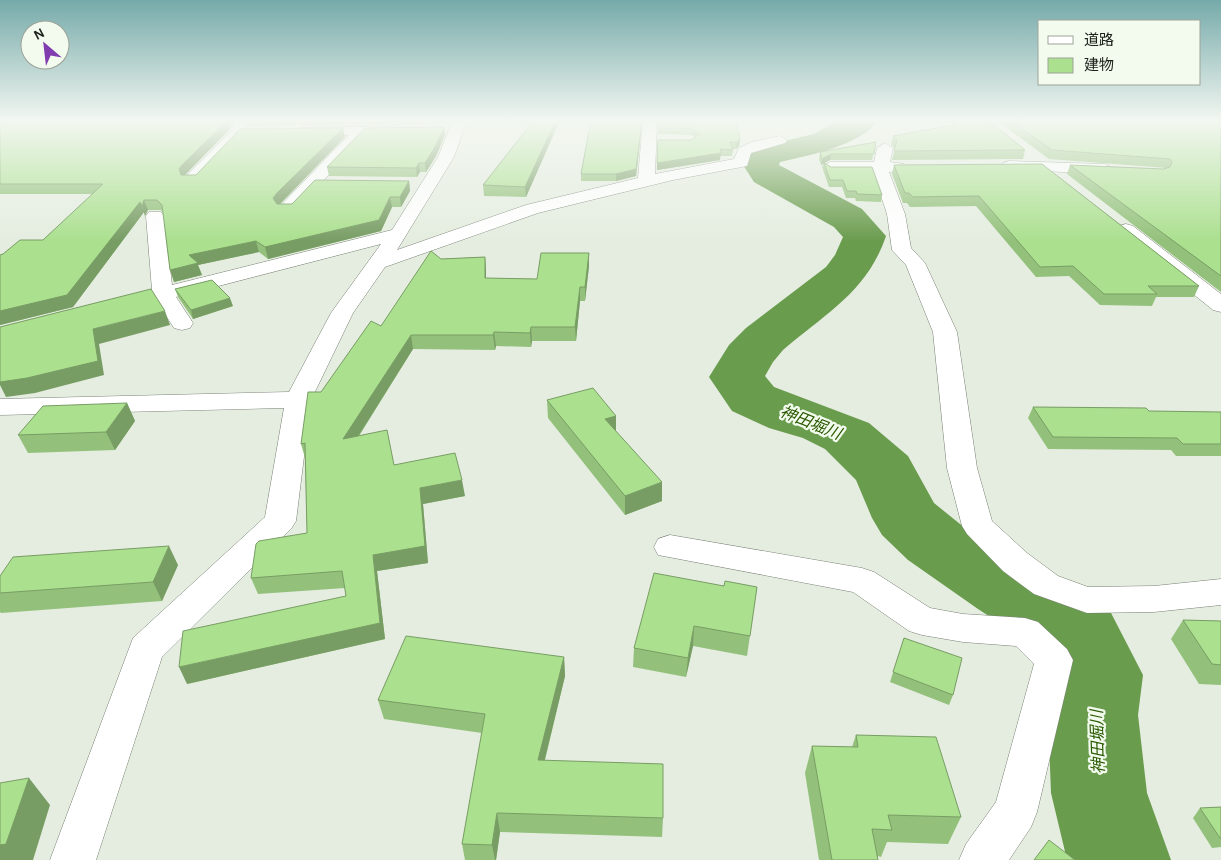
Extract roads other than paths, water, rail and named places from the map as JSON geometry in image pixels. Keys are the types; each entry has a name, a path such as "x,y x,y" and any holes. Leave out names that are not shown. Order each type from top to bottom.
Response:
{"street":[{"path":"192,180 209,160"},
{"path":"287,209 310,183 335,160"},
{"path":"73,860 146,649 280,521 298,400 342,313 397,234 419,184 443,160"},
{"path":"646,182 648,160"},
{"path":"375,264 532,209 646,182 741,163 742,160"},
{"path":"830,167 866,160"},
{"path":"884,160 902,250 915,263 945,332 962,468 978,526 1015,562 1046,585 1087,600 1154,599 1221,592"},
{"path":"891,160 910,167"},
{"path":"1035,160 1066,184"},
{"path":"995,166 1043,166 1120,170"},
{"path":"310,183 330,183"},
{"path":"155,216 155,233 163,294 182,324"},
{"path":"1113,219 1190,278 1221,305"},
{"path":"96,311 397,234"},
{"path":"1190,278 1221,280"},
{"path":"0,407 298,400"},
{"path":"670,547 862,581 922,621 963,628 1024,632 1054,660 1015,812 982,860"}],"waterway":[{"name":"神田堀川","path":"764,160 761,165 767,174 848,218 865,236 856,258 842,277 764,339 748,357 737,377 753,399 790,415 824,425 847,436 885,471 907,518 934,542 1005,589 1081,634 1100,675 1093,715 1099,793 1119,860"}]}
